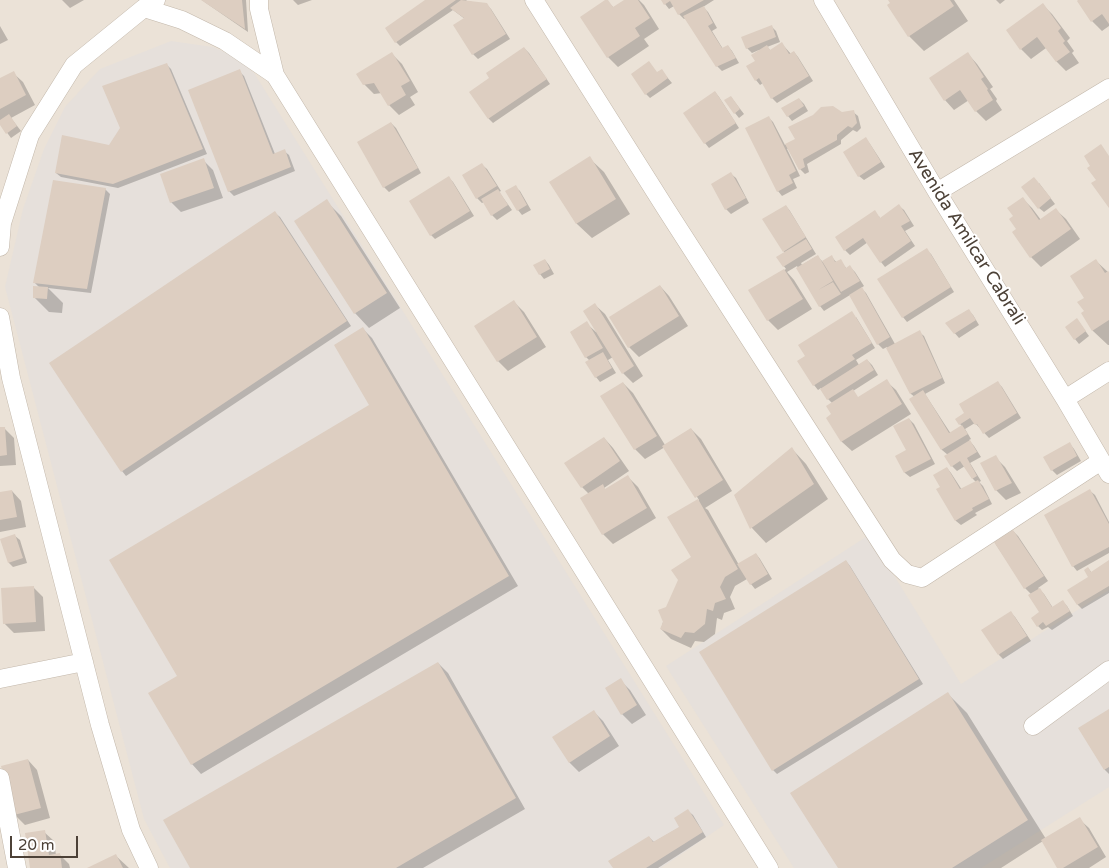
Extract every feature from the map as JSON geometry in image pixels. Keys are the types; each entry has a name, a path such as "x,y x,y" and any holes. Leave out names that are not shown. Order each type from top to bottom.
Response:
{"street":[{"path":"259,0 259,9 275,75 770,868"},
{"path":"534,0 892,560 907,574 922,578 1105,468"},
{"name":"Avenida Amilcar Cabrali","path":"823,0 1105,468"},
{"path":"0,247 2,223 30,134 74,65 150,4 225,41 275,75"},
{"path":"938,192 1109,88"},
{"path":"0,317 11,378 100,725 131,830 149,868"},
{"path":"1065,399 1109,371"},
{"path":"0,679 84,662"},
{"path":"1033,726 1109,670"},
{"path":"0,778 3,816 17,868"}],"shaded area":[{"path":"0,0 1109,0 1109,868 0,868"},
{"path":"171,41 213,47 235,57 254,73 724,825 661,868 170,868 144,819 5,287 23,209 44,149 65,107 100,69"},
{"path":"869,535 961,684 1109,590 1109,787 981,868 794,868 666,666"}],"building":[{"path":"201,0 242,0 245,29"},
{"path":"425,0 456,0 395,43 385,28"},
{"path":"461,0 487,3 506,34 472,55 453,25 464,18 450,8"},
{"path":"605,0 608,0 613,7 624,0 638,0 650,18 635,28 640,36 607,58 580,17"},
{"path":"661,0 704,0 678,15 670,1 664,5"},
{"path":"888,0 950,0 954,6 908,37 887,5 890,3"},
{"path":"1078,0 1109,0 1109,24 1102,14 1091,22"},
{"path":"1043,3 1061,28 1058,31 1065,41 1063,43 1070,52 1056,62 1037,37 1020,50 1006,30"},
{"path":"704,6 713,23 708,26 722,48 728,45 736,58 716,67 683,16"},
{"path":"772,25 776,37 746,49 741,37"},
{"path":"782,42 789,54 794,51 809,76 771,99 759,78 755,81 746,66 755,61 751,55 767,45 770,50"},
{"path":"524,47 547,79 488,119 469,92 489,78 486,73"},
{"path":"392,52 410,81 401,86 406,95 388,106 374,83 363,85 356,74"},
{"path":"968,52 984,77 981,79 993,100 975,112 960,90 944,101 929,78"},
{"path":"649,61 657,72 662,69 668,78 645,95 631,74"},
{"path":"167,63 203,149 113,184 55,173 62,135 109,145 120,128 102,86"},
{"path":"240,69 273,154 285,149 291,167 228,192 188,90"},
{"path":"14,71 26,95 0,109 0,78"},
{"path":"715,91 736,123 704,144 683,113"},
{"path":"731,96 740,109 734,114 724,100"},
{"path":"799,98 804,106 787,117 781,108"},
{"path":"833,106 842,112 854,110 857,123 852,128 848,126 837,135 837,140 803,159 805,167 799,170 785,144 795,139 788,127 813,115 821,107"},
{"path":"9,114 17,126 6,134 0,125 0,120"},
{"path":"769,116 796,171 789,175 793,183 777,192 745,128"},
{"path":"391,122 418,168 383,188 357,142"},
{"path":"866,137 881,162 858,177 843,152"},
{"path":"1101,144 1109,156 1109,208 1091,183 1096,180 1087,168 1090,166 1084,156"},
{"path":"590,156 616,199 576,224 549,182"},
{"path":"204,158 214,188 170,203 160,174"},
{"path":"482,163 497,186 476,199 462,175"},
{"path":"731,172 746,198 725,210 711,184"},
{"path":"449,176 470,211 430,236 409,201"},
{"path":"1034,177 1051,198 1038,209 1021,187"},
{"path":"53,180 106,188 87,289 33,283"},
{"path":"516,185 527,205 517,211 505,191"},
{"path":"498,189 508,205 491,216 481,199"},
{"path":"1023,197 1039,220 1056,208 1071,229 1030,258 1012,232 1016,229 1009,219 1013,216 1007,208"},
{"path":"327,199 387,293 354,314 294,221"},
{"path":"899,204 910,221 901,226 911,241 880,263 863,238 844,251 835,237 875,210 880,218"},
{"path":"786,205 806,237 783,252 762,219"},
{"path":"275,211 347,321 121,472 49,363"},
{"path":"806,239 812,249 783,267 776,257"},
{"path":"927,248 951,287 902,318 877,279"},
{"path":"818,255 833,281 818,290 833,282 841,294 819,307 796,268"},
{"path":"832,255 835,262 841,259 846,268 850,265 860,281 841,292 822,261"},
{"path":"545,259 550,269 539,275 533,265"},
{"path":"1096,259 1105,273 1109,272 1109,320 1092,331 1081,313 1084,311 1077,302 1084,298 1070,276"},
{"path":"784,269 803,299 767,321 748,290"},
{"path":"660,285 679,316 628,348 609,317"},
{"path":"33,286 48,287 47,299 33,298"},
{"path":"862,287 890,337 877,345 849,295"},
{"path":"514,300 537,337 497,362 474,326"},
{"path":"595,303 634,366 622,374 583,311"},
{"path":"969,309 976,320 954,334 945,323"},
{"path":"852,311 872,343 852,355 855,359 813,386 797,361 805,356 798,345"},
{"path":"1077,318 1086,331 1074,340 1065,327"},
{"path":"587,321 603,348 585,358 570,332"},
{"path":"363,327 509,576 191,765 148,693 177,676 109,560 369,405 334,345"},
{"path":"920,330 942,378 910,394 886,348"},
{"path":"603,352 612,368 595,378 585,362"},
{"path":"867,359 874,370 827,400 820,389"},
{"path":"887,379 902,404 841,442 826,418 831,414 826,406 853,389 858,397"},
{"path":"998,381 1017,413 983,434 977,424 975,425 970,418 959,425 955,419 964,413 959,404"},
{"path":"623,382 657,436 634,450 600,396"},
{"path":"923,390 949,433 962,425 968,434 941,450 909,399"},
{"path":"909,418 931,459 904,473 895,456 906,450 893,426"},
{"path":"0,427 5,427 7,455 0,456"},
{"path":"691,428 723,480 695,498 662,446"},
{"path":"604,437 620,461 581,488 564,463"},
{"path":"970,440 977,452 967,458 977,476 972,479 960,461 951,467 944,456"},
{"path":"1070,442 1077,456 1051,471 1043,457"},
{"path":"792,447 814,484 750,529 734,495"},
{"path":"996,455 1012,483 995,491 980,463"},
{"path":"947,467 960,489 978,480 989,499 972,508 973,510 955,521 936,489 940,487 933,475"},
{"path":"628,475 647,508 602,535 580,498 603,484 605,489"},
{"path":"1090,489 1109,524 1109,547 1072,567 1044,515"},
{"path":"12,490 17,517 0,520 0,492"},
{"path":"698,499 738,569 725,577 720,587 726,599 715,603 713,611 707,609 705,624 694,633 685,632 681,638 660,629 663,622 658,610 666,607 678,580 671,570 691,557 667,517"},
{"path":"1013,530 1044,576 1024,589 994,542"},
{"path":"15,534 23,558 8,563 0,539"},
{"path":"756,553 768,574 750,585 737,564"},
{"path":"846,560 919,679 772,771 699,652"},
{"path":"1109,560 1109,586 1077,605 1067,590 1088,577 1084,570 1088,567 1091,572"},
{"path":"34,586 36,622 3,624 1,588"},
{"path":"1040,588 1052,607 1063,600 1070,611 1046,626 1043,622 1037,627 1031,618 1039,612 1028,595"},
{"path":"1011,611 1027,636 998,655 981,630"},
{"path":"438,662 516,798 396,868 190,868 163,820"},
{"path":"621,678 637,705 621,715 605,688"},
{"path":"948,692 1028,820 952,868 838,868 790,793"},
{"path":"1109,709 1109,767 1104,770 1078,728"},
{"path":"594,710 610,736 569,763 552,737"},
{"path":"28,759 41,808 14,815 1,766"},
{"path":"688,809 703,832 646,868 613,868 608,861 649,836 653,842 679,827 674,818"},
{"path":"1080,817 1098,847 1063,868 1057,868 1041,840"},
{"path":"45,830 49,855 60,853 62,868 30,868 25,833"},
{"path":"116,854 123,868 87,868"}]}
